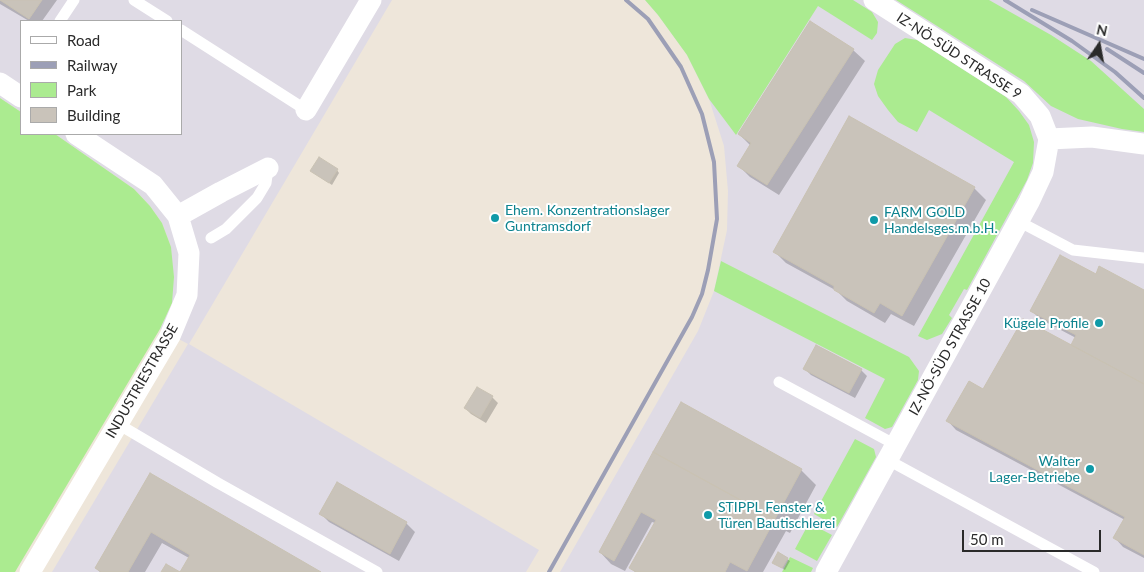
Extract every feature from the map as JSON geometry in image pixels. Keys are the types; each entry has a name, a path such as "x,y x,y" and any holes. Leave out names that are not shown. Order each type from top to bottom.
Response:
{"street":[{"path":"306,110 372,0"},
{"name":"IZ-NÖ-SÜD STRASSE 9","path":"874,0 1021,94 1040,116 1049,139"},
{"name":"INDUSTRIESTRASSE","path":"30,572 170,336 187,295 189,253 178,216 153,185 78,135"},
{"path":"1049,139 1092,137 1144,144"},
{"name":"IZ-NÖ-SÜD STRASSE 10","path":"826,572 1018,221 1043,172 1049,139"},
{"path":"178,216 268,168"}],"lane":[{"path":"61,20 74,0"},
{"path":"134,0 165,20"},
{"path":"182,31 306,110"},
{"path":"211,238 226,228 257,198 266,183 268,168"},
{"path":"1018,221 1073,250 1144,258"},
{"path":"779,382 892,453 1094,572"},
{"path":"118,424 218,483 377,572"}],"shaded area":[{"path":"0,0 392,0 189,344 539,550 526,572 52,572 188,344 160,329 172,303 171,247 162,223 150,206 134,189 56,135 182,135 182,20 20,20 20,111 0,98"},
{"path":"645,0 1144,0 1144,572 560,572 698,331 714,291 727,230 728,191 724,146 709,99 687,55"}],"green space":[{"path":"645,0 853,0 872,12 878,22 877,33 872,40 818,6 736,135 709,99 687,55"},
{"path":"896,0 989,0 1051,35 1091,61 1144,109 1144,132 1078,119 1051,106 1024,81"},
{"path":"905,38 917,40 1006,97 1029,125 1034,142 1033,163 1027,180 967,290 964,289 949,315 952,318 942,334 927,340 918,336 1014,162 929,110 917,132 898,122 878,96 874,84 878,70 895,44"},
{"path":"0,98 20,111 20,135 56,135 134,189 150,206 162,223 171,247 174,277 172,303 160,329 15,572 0,572"},
{"path":"721,261 909,357 919,371 918,380 892,427 885,429 865,418 885,379 714,291"},
{"path":"855,439 874,449 876,457 837,527 814,514"},
{"path":"809,523 832,535 817,561 795,549"},
{"path":"790,557 813,568 811,572 782,572"}],"building":[{"path":"0,0 42,0 29,19"},
{"path":"810,21 854,49 767,185 737,166 751,143 738,134"},
{"name":"FARM GOLD Handelsges.m.b.H.","path":"849,116 975,187 902,316 880,303 874,313 834,290 834,286 773,252"},
{"path":"319,157 338,169 329,183 310,171"},
{"name":"Kügele Profile","path":"1060,255 1096,274 1099,266 1144,290 1144,384 1071,345 1076,335 1030,311"},
{"name":"Walter Lager-Betriebe","path":"1023,319 1144,384 1144,555 1113,538 1125,517 946,421 969,381 983,389"},
{"path":"816,345 862,369 849,393 803,369"},
{"path":"477,387 493,396 480,418 464,408"},
{"path":"681,402 802,469 775,519 653,452"},
{"name":"STIPPL Fenster & Türen Bautischlerei","path":"653,452 775,519 747,571 730,562 725,572 636,572 629,568 656,520 641,512 614,561 599,552"},
{"path":"150,473 321,572 180,572 190,555 151,532 128,572 101,572 95,568"},
{"path":"337,482 407,522 390,554 319,514"},
{"path":"778,552 788,558 782,568 772,563"},
{"path":"166,564 180,572 161,572"}],"railway":[{"path":"549,572 692,317 702,294 717,219 714,162 702,114 681,67 648,19 626,0"},
{"path":"1005,0 1072,41 1115,72 1144,98"},
{"path":"1032,10 1144,59"},
{"path":"1107,49 1144,73"}],"place":[{"name":"Ehem. Konzentrationslager Guntramsdorf","path":"495,218"},
{"name":"FARM GOLD Handelsges.m.b.H.","path":"874,220"},
{"name":"Kügele Profile","path":"1099,323"},
{"name":"Walter Lager-Betriebe","path":"1090,469"},
{"name":"STIPPL Fenster & Türen Bautischlerei","path":"708,515"}]}
